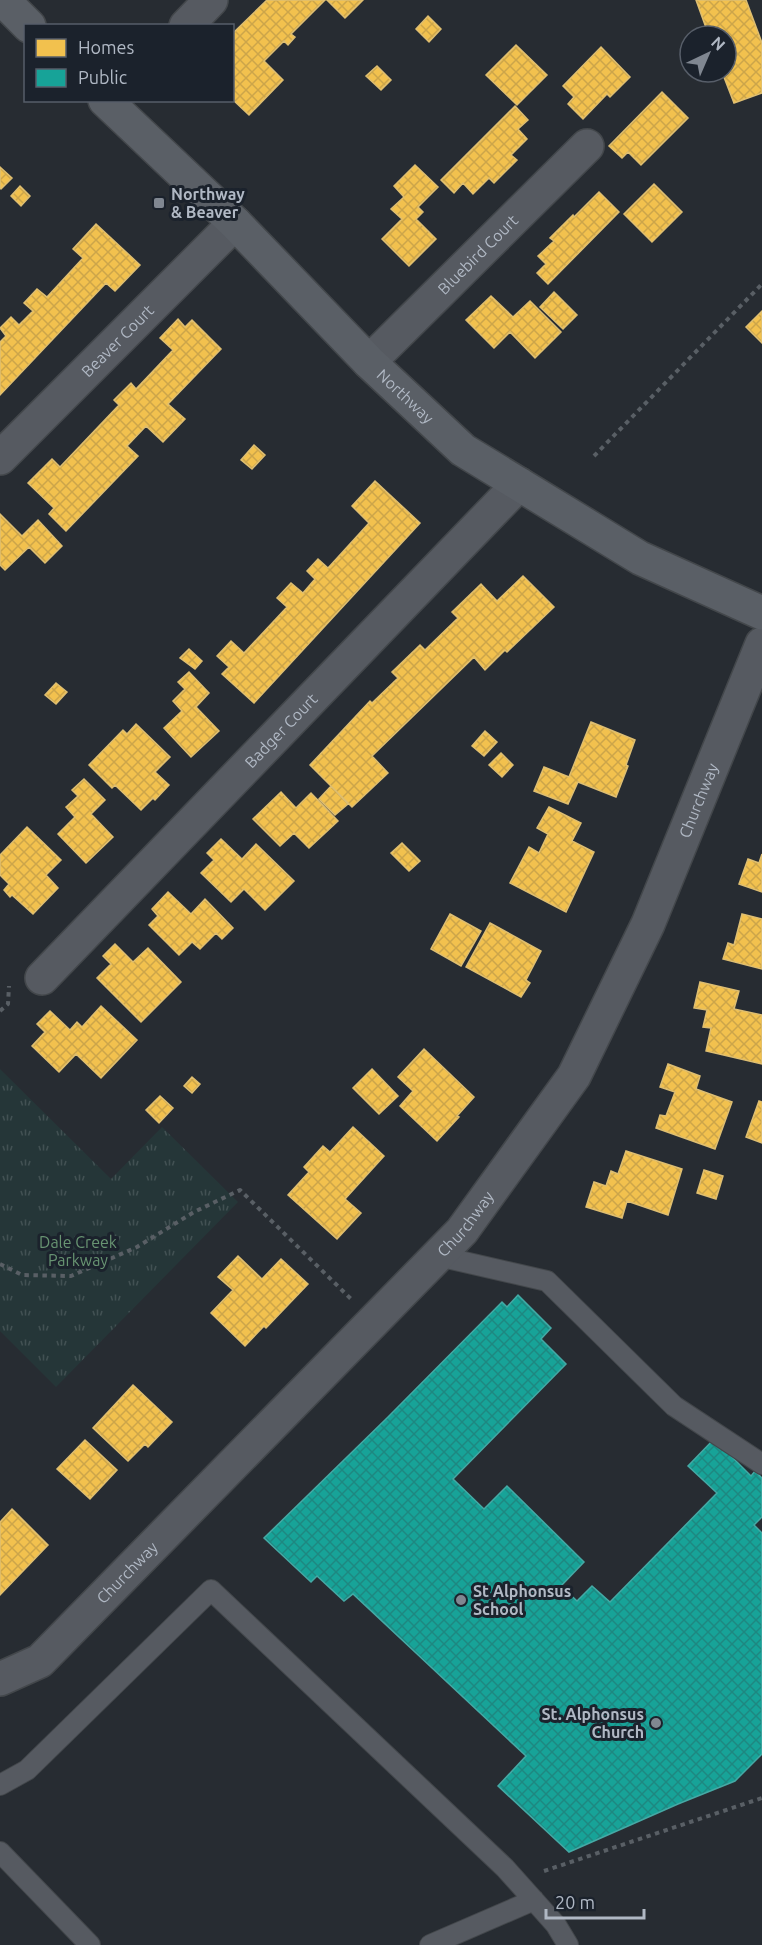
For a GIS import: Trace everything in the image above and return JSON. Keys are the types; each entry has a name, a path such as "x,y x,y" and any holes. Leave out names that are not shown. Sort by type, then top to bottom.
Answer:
{"street":[{"path":"3,0 27,24"},
{"path":"188,24 211,0"},
{"name":"Northway","path":"109,102 235,223 369,362 464,450 640,558 762,613"},
{"name":"Bluebird Court","path":"369,362 587,146"},
{"name":"Beaver Court","path":"0,458 235,223"},
{"name":"Badger Court","path":"26,977 519,484"},
{"name":"Churchway","path":"0,1679 40,1661 462,1231 573,1076 648,924 762,644"}],"lane":[{"path":"438,1256 547,1281 674,1406 762,1465"},
{"path":"0,1785 27,1770 211,1590 517,1881 555,1925 568,1945"},
{"path":"0,1852 90,1945"},
{"path":"430,1945 534,1900"}],"path":[{"path":"594,456 762,284"},
{"path":"0,1011 8,1004 26,977"},
{"path":"0,1264 22,1275 71,1275 137,1247 194,1212 240,1190 352,1301"},
{"path":"517,1881 762,1798"}],"green space":[{"name":"Dale Creek Parkway","path":"0,1069 111,1179 162,1127 238,1202 56,1387 0,1331"}],"building: Homes":[{"path":"267,0 325,0 291,34 295,37 288,45 284,41 264,61 283,80 249,115 234,101 234,32"},
{"path":"327,0 363,0 345,18"},
{"path":"696,0 746,0 762,43 762,93 734,103 727,84 738,84 738,24 705,24"},
{"path":"428,16 441,29 429,42 416,29"},
{"path":"516,45 547,75 517,105 486,75"},
{"path":"601,47 630,77 610,97 607,94 583,119 568,104 574,97 563,86"},
{"path":"377,66 391,80 381,90 366,76"},
{"path":"662,92 688,118 641,165 628,152 622,158 609,146"},
{"path":"515,106 528,120 518,129 527,139 511,155 517,160 494,183 489,178 473,194 463,183 454,193 441,180"},
{"path":"415,165 438,187 418,207 423,212 416,219 436,239 409,266 382,239 402,219 391,209 404,197 394,186"},
{"path":"0,167 12,178 1,189 0,188"},
{"path":"654,184 682,212 652,242 624,214"},
{"path":"20,186 30,196 21,206 11,196"},
{"path":"599,192 619,212 548,284 537,273 546,264 538,256 554,241 550,238"},
{"path":"96,224 140,265 115,291 106,283 0,395 0,342 6,336 0,328 11,317 19,325 33,311 24,303 37,289 47,297 83,258 73,249"},
{"path":"554,292 577,315 563,329 540,307"},
{"path":"491,296 513,317 530,301 561,332 535,358 510,332 494,348 466,320"},
{"path":"762,311 762,343 746,327"},
{"path":"178,319 185,327 192,320 221,349 168,404 185,419 163,442 146,426 127,446 138,456 66,531 49,514 54,508 28,483 52,459 60,467 119,405 114,400 131,383 136,389 173,350 160,338"},
{"path":"254,445 265,455 252,469 241,460"},
{"path":"375,481 420,523 254,703 222,674 229,667 217,656 231,641 244,653 287,607 277,598 291,583 303,593 315,579 307,571 318,559 328,568 369,523 352,506"},
{"path":"0,514 22,536 38,520 62,546 45,563 29,547 5,570 0,565"},
{"path":"523,576 554,607 485,670 474,657 372,756 388,773 352,807 310,765 370,701 372,703 398,678 392,672 420,645 425,650 458,618 452,612 481,584 497,601"},
{"path":"189,649 202,661 195,669 180,658"},
{"path":"189,672 209,693 196,707 219,731 191,757 164,728 182,711 173,701 185,689 178,682"},
{"path":"56,683 67,692 56,704 45,695"},
{"path":"591,722 635,740 616,797 578,782 568,804 534,791 544,767 569,777"},
{"path":"136,724 170,757 155,772 169,785 155,800 153,798 141,810 115,785 112,788 89,765 123,730 127,734"},
{"path":"485,731 497,742 484,756 472,746"},
{"path":"501,753 513,765 502,777 489,765"},
{"path":"84,779 105,800 91,814 113,837 86,863 58,834 75,817 66,807 78,796 72,790"},
{"path":"331,786 348,804 335,815 319,799"},
{"path":"281,792 296,808 311,793 338,821 309,848 294,833 280,846 253,819"},
{"path":"549,807 581,823 572,841 594,852 566,912 510,883 529,847 539,853 548,834 537,828"},
{"path":"27,827 61,860 46,875 58,888 33,914 4,890 9,884 0,875 0,855"},
{"path":"221,839 242,859 256,844 294,881 265,910 244,889 231,902 201,873 214,860 207,853"},
{"path":"402,843 420,861 409,871 391,853"},
{"path":"762,854 762,892 739,884 748,859 759,863"},
{"path":"168,892 191,914 205,899 233,928 222,939 216,933 200,949 192,942 179,955 149,925 158,916 152,909"},
{"path":"450,914 481,931 461,966 431,949"},
{"path":"742,914 762,919 762,969 723,959 728,943 734,945"},
{"path":"490,923 541,951 526,980 530,983 521,997 466,967"},
{"path":"115,944 133,962 148,948 181,982 141,1022 97,978 111,964 103,956"},
{"path":"700,982 739,991 734,1009 762,1015 762,1064 706,1051 711,1028 703,1027 707,1010 694,1008"},
{"path":"101,1006 137,1040 101,1078 76,1054 59,1072 32,1046 45,1032 37,1024 50,1011 70,1030 77,1022 82,1027"},
{"path":"424,1049 474,1097 437,1141 400,1106 413,1091 398,1077"},
{"path":"668,1064 700,1076 696,1089 732,1102 715,1149 656,1128 660,1115 666,1116 675,1092 660,1087"},
{"path":"372,1069 398,1096 379,1114 353,1088"},
{"path":"192,1077 200,1084 192,1093 184,1086"},
{"path":"160,1096 173,1108 159,1123 146,1110"},
{"path":"759,1101 762,1102 762,1143 746,1137"},
{"path":"353,1127 384,1156 345,1199 361,1213 337,1239 288,1195 309,1172 304,1167 323,1146 330,1152"},
{"path":"626,1151 682,1169 668,1215 627,1201 622,1218 586,1207 594,1182 606,1186 611,1171 618,1174"},
{"path":"704,1170 723,1176 716,1199 697,1193"},
{"path":"238,1256 262,1279 281,1259 308,1284 266,1328 264,1326 245,1346 211,1313 233,1290 218,1277"},
{"path":"133,1385 172,1422 148,1447 145,1444 128,1461 93,1428"},
{"path":"85,1440 117,1470 90,1499 57,1469"},
{"path":"12,1509 48,1545 0,1595 0,1522"}],"building: Public":[{"path":"518,1295 551,1328 541,1339 566,1364 453,1479 484,1509 507,1486 584,1562 561,1586 577,1601 592,1586 610,1602 717,1493 688,1466 714,1439 751,1476 755,1471 762,1478 762,1517 754,1525 762,1533 762,1754 735,1781 569,1852 498,1786 526,1756 353,1594 344,1601 317,1576 311,1582 264,1538 502,1302 507,1307"}],"place":[{"name":"Northway & Beaver","path":"159,203"},
{"name":"St Alphonsus School","path":"461,1600"},
{"name":"St. Alphonsus Church","path":"656,1723"}]}
